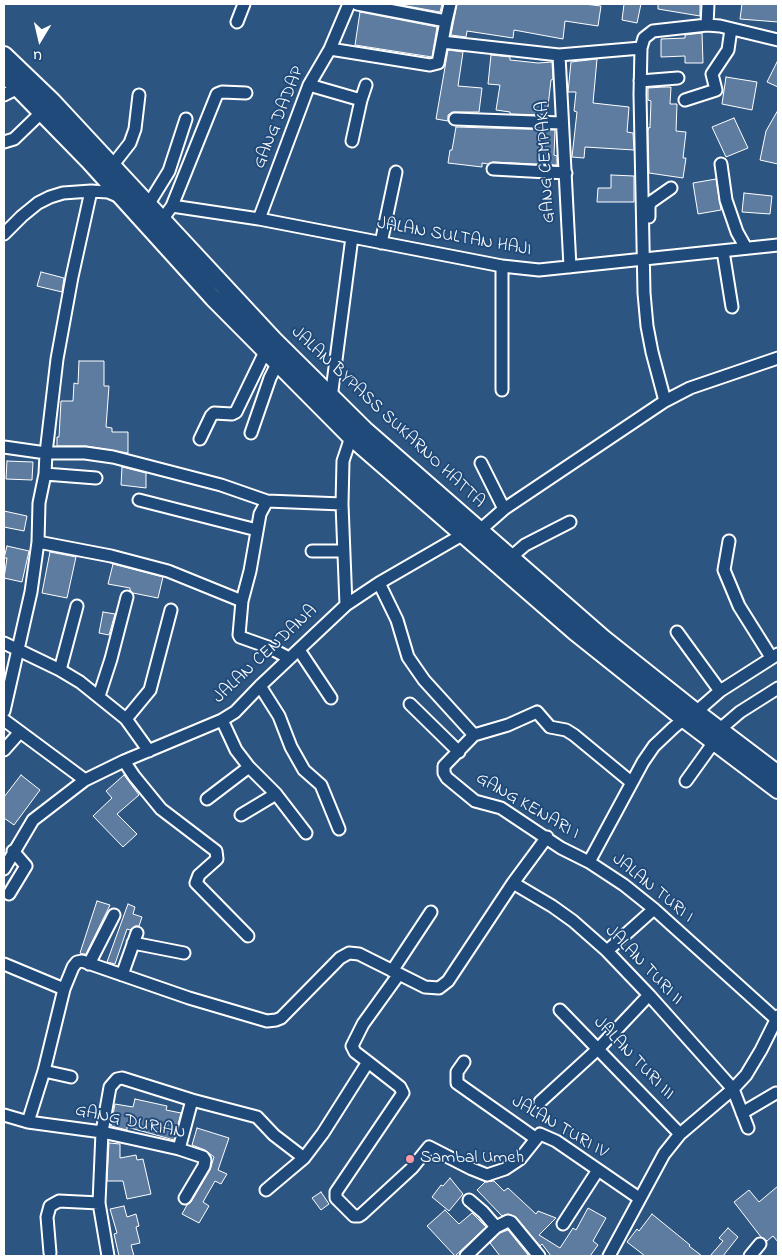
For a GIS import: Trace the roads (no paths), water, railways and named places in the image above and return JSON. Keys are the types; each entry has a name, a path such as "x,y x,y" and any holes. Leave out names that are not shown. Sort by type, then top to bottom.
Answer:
{"highway":[{"name":"JALAN BYPASS SUKARNO HATTA","path":"4,54 52,102 162,220 269,346 277,364 352,437 575,632 716,736 778,790"},
{"name":"JALAN BYPASS SUKARNO HATTA","path":"4,74 11,92 42,112 213,298 331,398 690,716"},
{"name":"JALAN BYPASS SUKARNO HATTA","path":"716,736 778,774"}],"street":[{"path":"237,22 244,4"},
{"name":"GANG DADAP","path":"259,219 309,85 330,49 349,4"},
{"path":"357,4 400,8 446,21"},
{"path":"330,49 430,66 438,63 450,4"},
{"path":"706,24 708,4"},
{"path":"647,259 640,81 641,48 644,38 653,31 706,24 778,40"},
{"path":"685,100 716,90 712,74 728,50 731,29"},
{"path":"442,42 559,55 641,48"},
{"name":"GANG CEMPAKA","path":"559,55 561,123 566,174 570,267"},
{"path":"640,81 678,78"},
{"path":"309,85 361,100"},
{"path":"352,141 366,85"},
{"path":"162,220 172,206 218,94 222,92 246,93"},
{"path":"112,166 130,143 135,129 139,96"},
{"path":"4,142 14,139 42,112"},
{"path":"455,118 561,123"},
{"path":"148,205 169,172 186,119"},
{"path":"721,164 726,200 737,232 746,248"},
{"path":"493,169 566,174"},
{"path":"381,243 396,172"},
{"path":"665,401 647,326 648,206 656,197 671,188"},
{"path":"4,234 38,203 50,197 63,193 91,191 108,192 120,197"},
{"path":"4,711 31,592 60,340 91,191"},
{"name":"JALAN SULTAN HAJI","path":"172,206 259,219 502,266 539,270 778,245"},
{"path":"331,398 352,237"},
{"path":"723,251 732,307"},
{"path":"502,266 502,390"},
{"path":"200,439 213,414 219,412 232,414 236,412 269,346"},
{"path":"479,531 504,509 665,401 690,388 778,358"},
{"path":"251,433 270,378 277,364"},
{"path":"346,605 342,504 343,461 352,437"},
{"path":"4,447 46,453 85,453 113,457 221,485 267,501 342,504"},
{"path":"481,463 504,509"},
{"path":"45,474 96,478"},
{"path":"139,500 258,530"},
{"path":"267,501 260,514 250,571 242,601 239,636 268,647 289,658"},
{"path":"510,558 532,541 570,522"},
{"name":"JALAN CENDANA","path":"7,860 33,820 85,780 124,761 222,720 235,712 346,605 379,583 462,535"},
{"path":"729,541 724,570 739,606 775,656"},
{"path":"38,542 139,563 195,581 242,601"},
{"path":"312,550 343,551"},
{"path":"379,583 397,620 408,657 424,680 474,735 508,725 537,712 550,727 566,730 574,735 631,782"},
{"path":"99,696 127,597"},
{"path":"60,670 77,606"},
{"path":"126,719 150,690 171,610"},
{"path":"677,632 720,691"},
{"path":"4,644 60,670 99,696 126,719 149,751"},
{"path":"300,650 330,698"},
{"name":"JALAN TURI I","path":"775,656 720,691 673,728 654,746 631,782 589,862 624,885 654,909 777,1018"},
{"path":"260,686 279,716 291,747 304,770 321,785 340,829"},
{"path":"686,781 716,736 740,712 778,688"},
{"path":"410,704 459,752"},
{"path":"4,720 85,780"},
{"path":"222,720 236,750 249,767 276,794 306,833"},
{"path":"4,750 20,732"},
{"name":"GANG KENARI I","path":"474,735 444,766 444,773 447,778 475,801 501,808 562,848 589,862"},
{"path":"124,761 161,809 216,851 217,859 199,875 196,883 248,936"},
{"path":"207,799 249,767"},
{"path":"241,815 276,794"},
{"path":"28,1122 44,1071 64,989 75,963 82,961 233,1011 271,1021 281,1018 344,954 359,954 425,987 434,988 442,986 448,981 513,883 547,837"},
{"path":"7,860 26,866 9,894"},
{"name":"JALAN TURI II","path":"513,883 552,906 607,951 733,1089"},
{"path":"607,951 654,909"},
{"path":"432,912 363,1024 352,1046 355,1052 400,1087 403,1093 336,1192 336,1198 354,1216 359,1216 412,1168 429,1147 487,1175 500,1172 511,1166 520,1159 535,1138"},
{"path":"89,964 114,915"},
{"path":"122,975 135,938 184,953"},
{"path":"4,964 64,989"},
{"path":"540,1102 599,1048 649,995"},
{"name":"JALAN TURI III","path":"560,1010 599,1048 680,1134"},
{"path":"609,1256 664,1154 680,1134 733,1089 753,1064 777,1018"},
{"path":"266,1190 304,1158 323,1133 368,1062"},
{"name":"JALAN TURI IV","path":"464,1062 458,1072 456,1083 535,1138 538,1134 542,1134 639,1198"},
{"path":"44,1071 71,1078"},
{"path":"108,1256 99,1203 102,1132 110,1087 119,1078 257,1117 274,1136 304,1158"},
{"path":"733,1089 748,1128"},
{"path":"742,1113 776,1092"},
{"path":"179,1149 192,1100"},
{"name":"GANG DURIAN","path":"4,1115 28,1122 102,1132 179,1149 203,1157 205,1160 204,1166 185,1198"},
{"path":"563,1224 598,1170"},
{"path":"469,1200 496,1227"},
{"path":"50,1253 47,1217 50,1206 59,1201 99,1203"},
{"path":"466,1256 496,1227 508,1221 511,1222 539,1256"},
{"path":"750,1256 760,1244"}],"place":[{"name":"Sambal Umeh","path":"410,1159"}]}
